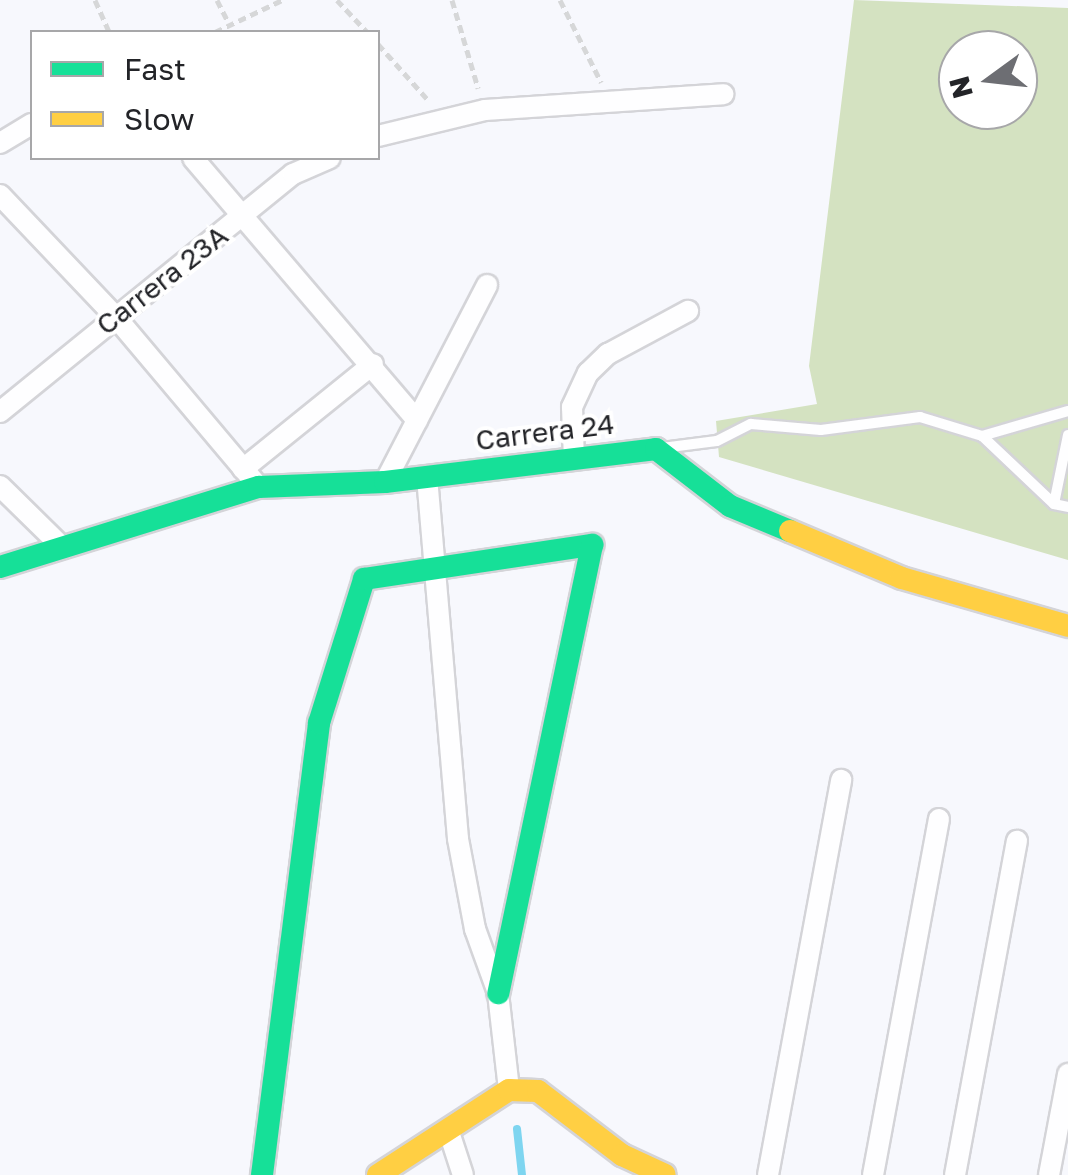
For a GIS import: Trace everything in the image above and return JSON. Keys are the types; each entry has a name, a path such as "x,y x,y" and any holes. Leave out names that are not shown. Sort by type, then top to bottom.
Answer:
{"street":[{"path":"380,135 444,116 485,110 608,97 723,94"},
{"path":"0,143 30,125"},
{"path":"195,160 418,420"},
{"name":"Carrera 23A","path":"0,412 114,315 294,174 326,160"},
{"path":"0,195 114,315 251,478 373,364"},
{"path":"385,482 487,284"},
{"path":"574,459 572,407 588,372 608,354 688,311"},
{"name":"Carrera 24","path":"0,567 63,548 251,478 385,482 656,449 730,506 902,578 1068,626"},
{"path":"427,477 458,838 475,929 498,993 509,1090"},
{"path":"0,486 63,548"},
{"path":"262,1175 319,723 364,579 592,545 498,993"},
{"path":"768,1175 841,780"},
{"path":"873,1175 939,819"},
{"path":"955,1175 1017,841"},
{"path":"1050,1175 1068,1074"},
{"path":"378,1175 449,1132 486,1099 509,1090 538,1091 622,1155 665,1175"},
{"path":"449,1132 463,1175"}],"lane":[{"path":"982,436 1068,411"},
{"path":"656,449 718,441 750,424 820,430 920,418 982,436 1054,504 1068,507"},
{"path":"1054,504 1068,435"}],"path":[{"path":"95,0 107,30"},
{"path":"218,0 230,26"},
{"path":"220,30 282,0"},
{"path":"338,0 365,30"},
{"path":"452,0 485,110"},
{"path":"560,0 608,97"},
{"path":"380,46 444,116"}],"green space":[{"path":"854,0 1068,8 1068,560 719,457 716,421 817,404 809,366"}],"waterway":[{"path":"517,1129 522,1175"}],"traffic: fast":[{"path":"0,567 259,487 385,482 656,449 730,506 790,531"},
{"path":"262,1175 319,723 364,579 592,545 498,993"}],"traffic: slow":[{"path":"790,531 902,578 1068,626"},
{"path":"378,1175 509,1090 538,1091 622,1155 665,1175"}]}
